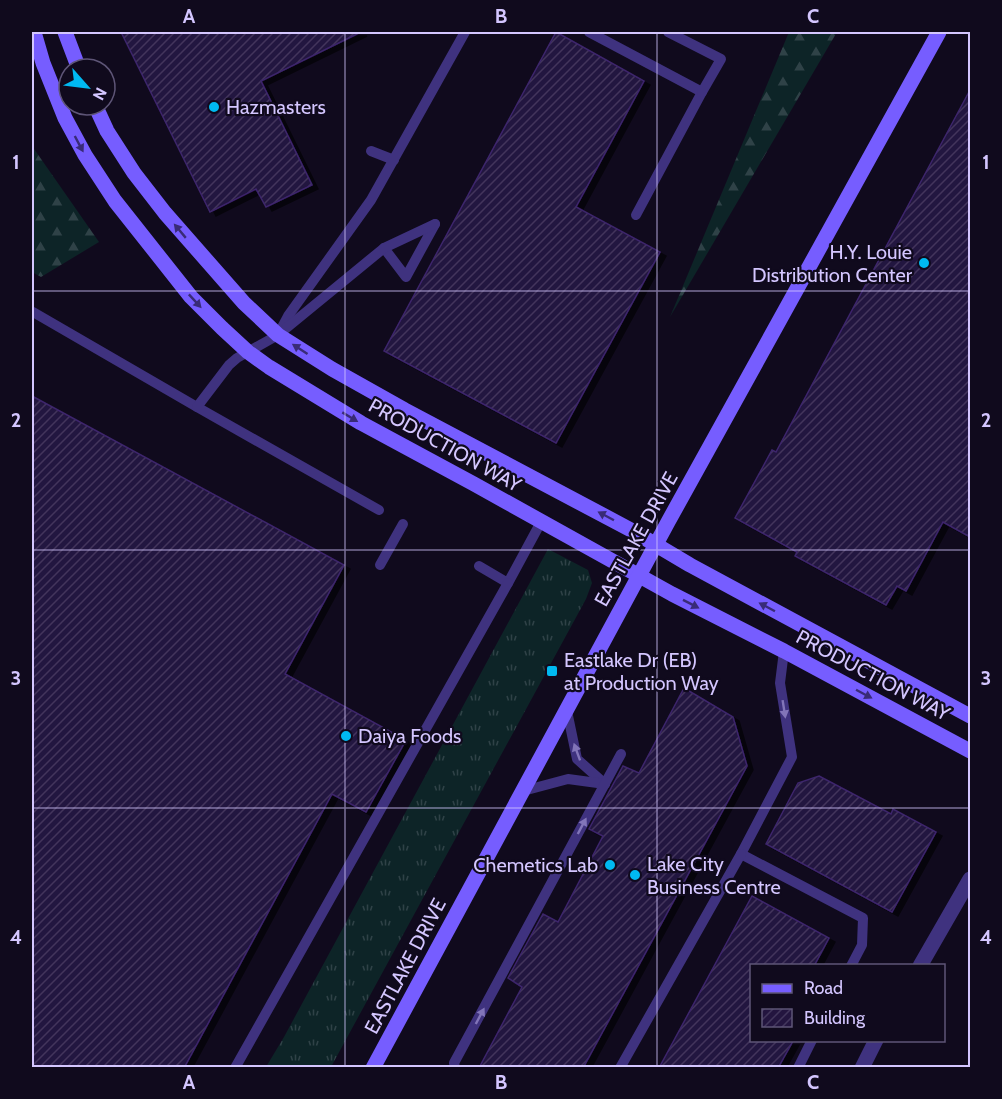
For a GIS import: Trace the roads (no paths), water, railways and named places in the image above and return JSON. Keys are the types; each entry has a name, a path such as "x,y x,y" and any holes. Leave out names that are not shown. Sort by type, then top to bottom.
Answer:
{"street":[{"name":"PRODUCTION WAY","path":"34,32 47,74 65,118 85,155 116,201 191,297 248,352 361,423 640,576 970,751"},
{"path":"65,32 74,57"},
{"name":"EASTLAKE DRIVE","path":"374,1068 656,546 939,32"},
{"name":"PRODUCTION WAY","path":"101,117 134,172 165,213 244,303 278,335 353,381 970,716"},
{"path":"921,964 970,879"},
{"path":"862,1068 875,1042"}],"lane":[{"path":"278,335 288,316 371,200 465,32"},
{"path":"589,32 702,92"},
{"path":"636,215 721,59 668,32"},
{"path":"372,151 394,160"},
{"path":"197,407 229,365 278,335 384,248 435,224 406,277 384,248"},
{"path":"33,312 379,510"},
{"path":"235,1068 542,522"},
{"path":"380,565 404,524"},
{"path":"479,566 508,583"},
{"path":"620,1068 741,854 792,756 780,683 784,651"},
{"path":"567,711 577,759 605,784"},
{"path":"455,1068 454,1063 621,754"},
{"path":"523,791 568,779 605,784"},
{"path":"741,854 863,918 861,945 852,964"},
{"path":"798,1068 811,1042"}],"place":[{"name":"Hazmasters","path":"214,107"},
{"name":"H.Y. Louie Distribution Center","path":"924,263"},
{"name":"Eastlake Dr (EB) at Production Way","path":"552,671"},
{"name":"Daiya Foods","path":"346,736"},
{"name":"Chemetics Lab","path":"610,865"},
{"name":"Lake City Business Centre","path":"635,875"}]}
